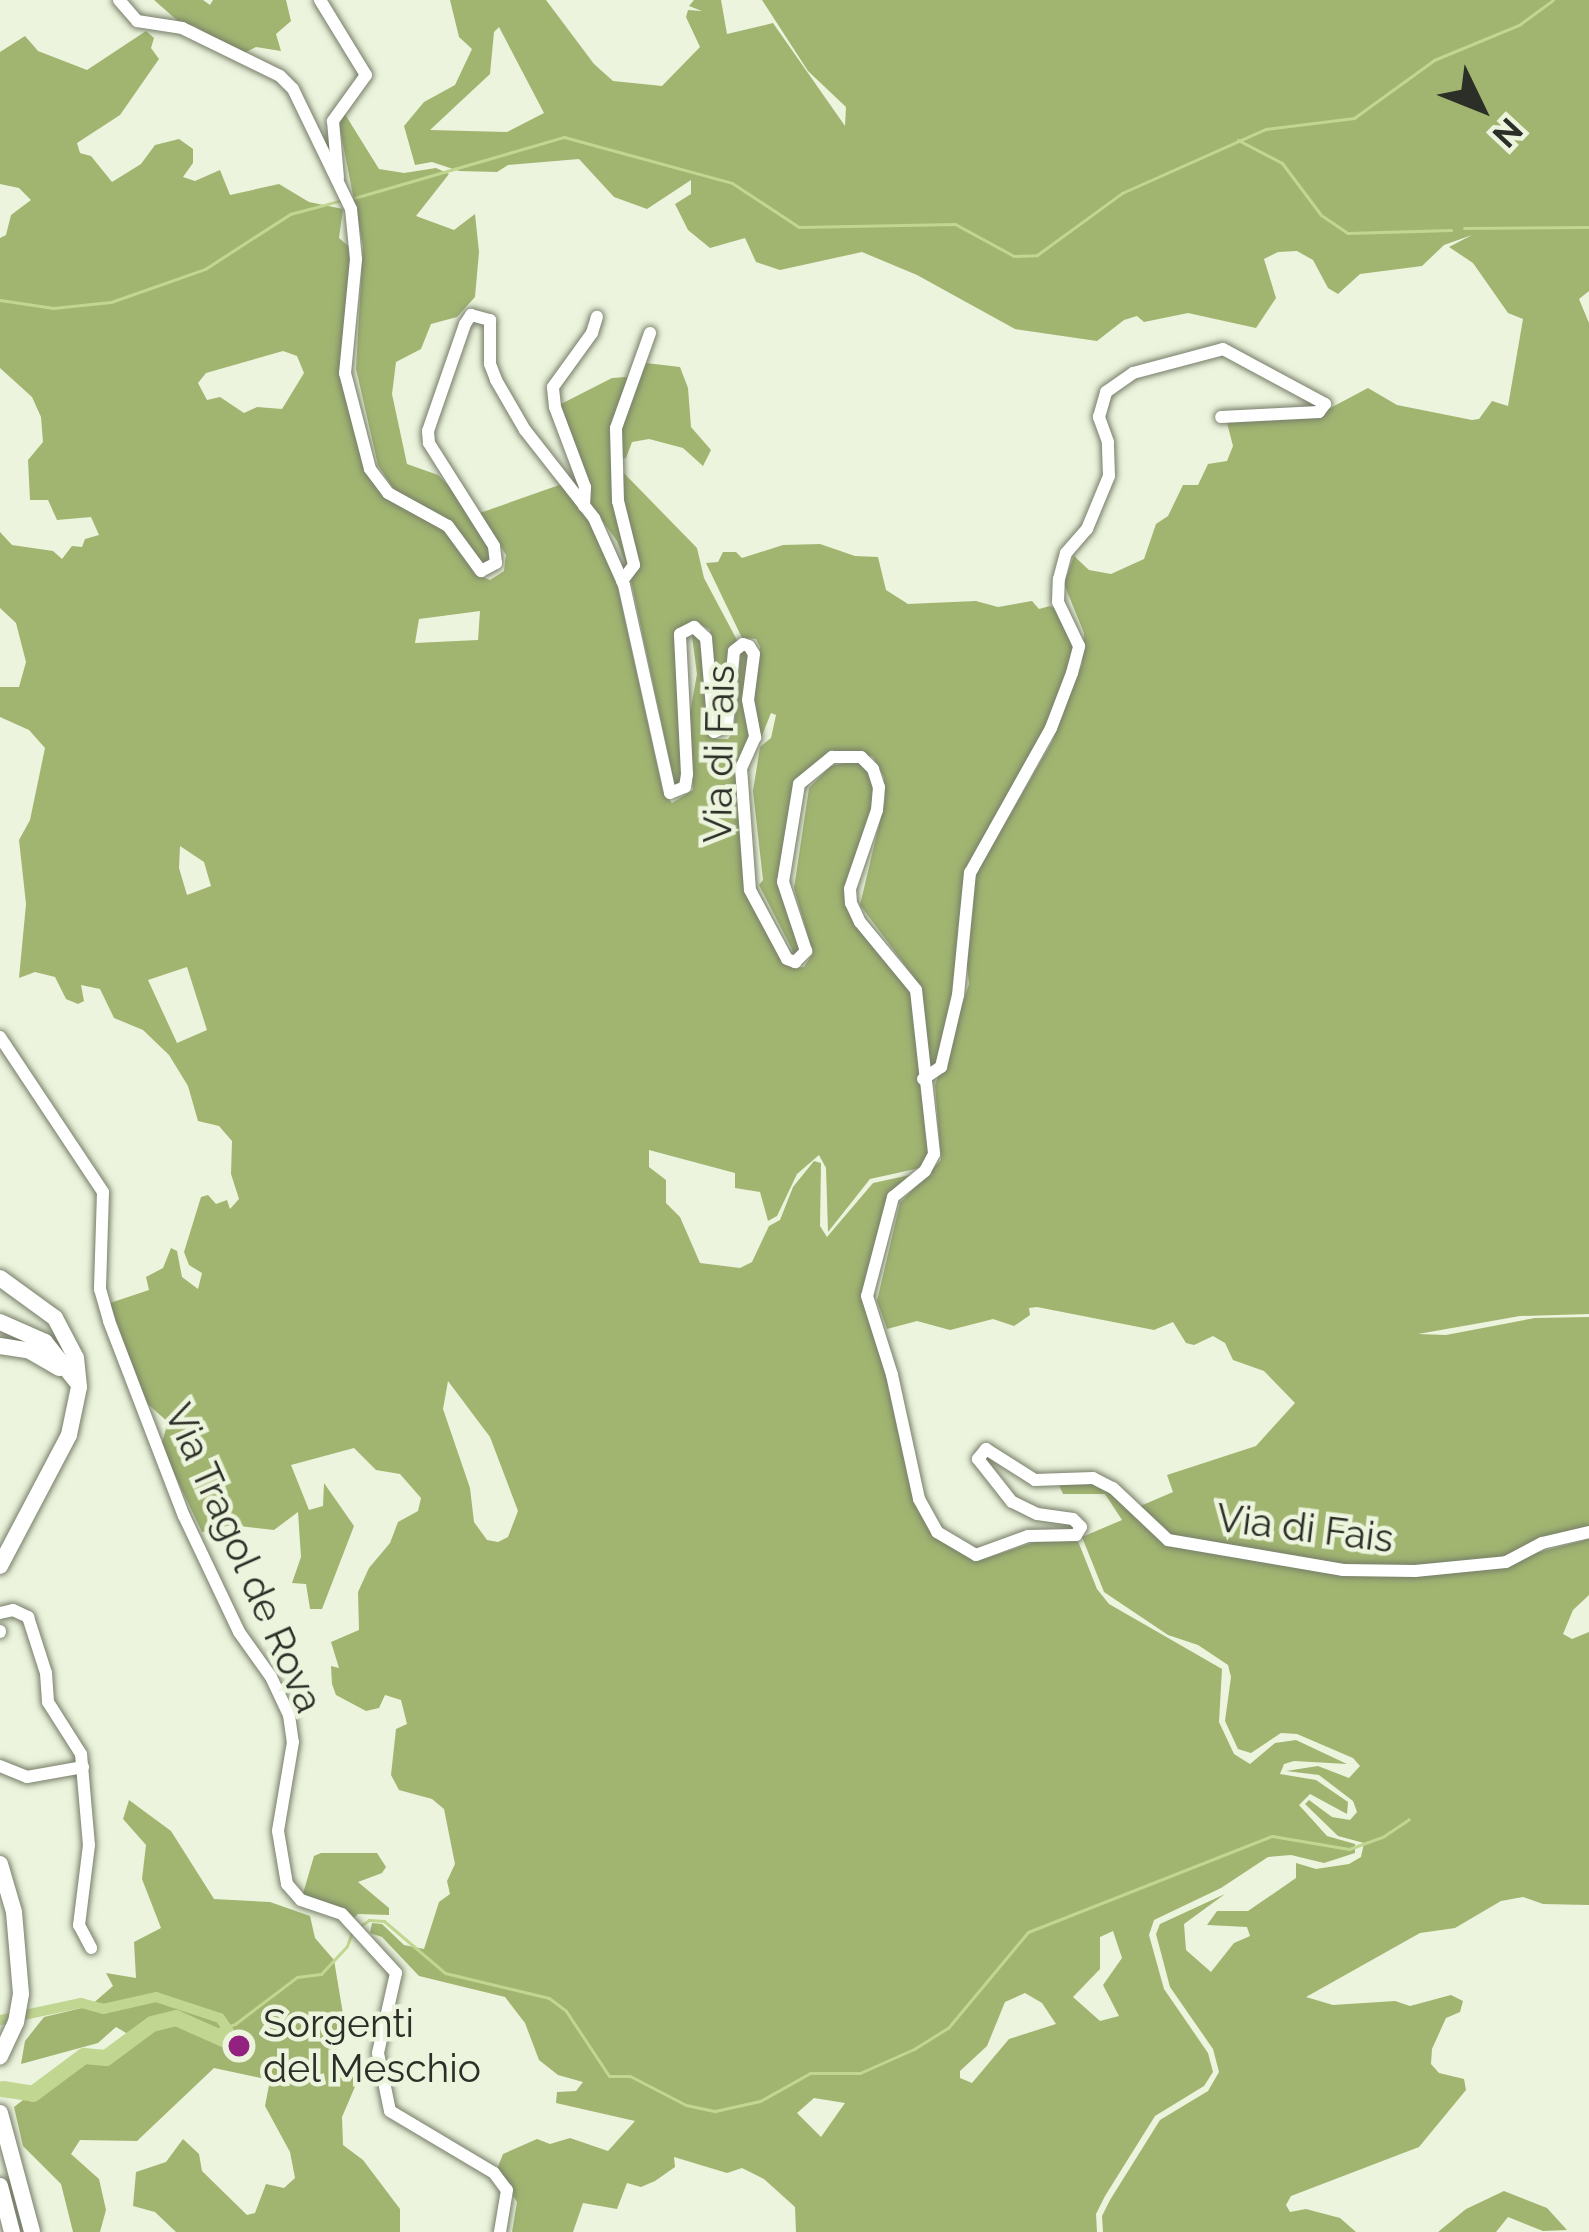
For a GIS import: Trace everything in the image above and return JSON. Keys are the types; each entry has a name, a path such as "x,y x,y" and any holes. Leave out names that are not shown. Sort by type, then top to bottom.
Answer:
{"highway":[{"path":"0,1278 56,1318 76,1358 79,1387 69,1435 0,1566"},
{"path":"0,1322 52,1348 79,1387"},
{"path":"0,1346 40,1355 79,1387"},
{"path":"0,1864 14,1912 21,1994 16,2022 0,2057"},
{"path":"0,2113 32,2232"},
{"path":"0,2186 12,2232"}],"street":[{"path":"119,0 136,21 182,28 280,76 310,117 345,198"},
{"path":"320,0 366,75 333,121 345,198"},
{"name":"Via di Fais","path":"345,198 356,261 345,373 370,469 388,493 448,526 481,572 496,563 494,546 428,431 464,324 481,314 490,320 490,364 496,380 525,430 584,506 622,581 670,793 685,787 687,774 680,634 694,627 706,638 714,732 727,726 734,651 743,644 754,654 748,700 755,737 741,768 750,890 787,958 795,962 806,951 783,882 799,784 832,757 861,757 873,769 880,787 877,810 850,889 851,904 860,922 916,990 934,1154 926,1172 893,1198 867,1296 892,1375 919,1499 937,1532 976,1555 1028,1536 1076,1534 1081,1527 1073,1519 1037,1514 1012,1502 978,1459 986,1449 1035,1480 1093,1478 1113,1488 1168,1540 1343,1570 1415,1571 1506,1562 1542,1544 1589,1532"},
{"path":"584,506 585,487 552,398 555,377 592,333 597,317"},
{"path":"622,581 634,566 618,501 616,428 650,333"},
{"path":"923,1079 941,1067 958,995 962,916 970,873 1052,728 1072,673 1079,646 1058,602 1058,579 1066,553 1087,529 1109,476 1108,442 1099,417 1106,392 1132,373 1223,349 1325,404 1319,412 1221,417"},
{"name":"Via Tragol de Rova","path":"0,1037 103,1192 100,1289 110,1321 184,1516 239,1632 272,1678 289,1715 292,1742 278,1831 287,1884 301,1900 342,1914 396,1973 378,2053 390,2111 494,2173 506,2190 500,2232"},
{"path":"0,1613 13,1610 28,1617 46,1673 48,1702 72,1732 82,1767 89,1845 79,1924 91,1948"},
{"path":"0,1766 27,1777 82,1767"}],"green space":[{"path":"154,0 203,0 210,5 213,0 286,0 291,21 276,34 281,51 256,47 238,56 195,26 179,22"},
{"path":"450,0 546,0 594,64 613,81 662,86 700,47 686,17 688,10 702,11 689,6 694,0 721,0 727,34 773,23 845,126 846,107 808,71 762,0 1589,0 1589,291 1579,299 1589,323 1589,1314 1520,1316 1418,1334 1446,1335 1535,1318 1589,1317 1589,1532 1510,1556 1392,1569 1331,1564 1168,1535 1138,1507 1173,1492 1167,1475 1256,1446 1295,1403 1264,1371 1233,1360 1225,1343 1213,1336 1194,1345 1186,1343 1173,1322 1154,1330 1037,1307 1029,1308 1030,1315 1014,1326 993,1319 950,1330 917,1321 887,1329 877,1301 900,1203 941,1160 935,1085 969,984 964,938 972,881 1052,742 1082,664 1084,633 1064,584 1074,556 1089,570 1111,574 1144,559 1156,524 1168,516 1183,485 1198,485 1208,464 1227,461 1233,446 1227,423 1234,420 1319,414 1368,388 1397,405 1472,420 1479,419 1492,401 1508,406 1523,319 1508,313 1473,263 1449,247 1472,235 1444,245 1422,266 1360,274 1338,294 1328,288 1313,260 1297,251 1278,252 1264,259 1276,298 1256,328 1188,313 1144,322 1137,316 1124,320 1097,341 1015,329 917,275 862,252 780,270 756,262 745,238 710,248 688,230 675,204 691,194 691,180 647,209 614,197 579,159 508,165 497,172 459,171 432,162 415,165 404,126 424,102 455,85 472,49 459,37","holes":["499,27 544,113 507,132 430,130 490,74 494,32"]},
{"path":"146,31 154,38 151,48 159,59 120,115 77,143 80,153 91,156 112,182 141,164 155,145 179,139 193,149 193,163 183,177 195,181 220,170 230,195 279,184 309,202 343,209 339,238 354,251 347,364 365,451 393,499 452,536 474,573 490,580 504,571 506,555 480,513 565,483 607,539 663,792 672,803 693,790 689,718 697,674 692,636 701,633 717,739 728,739 734,731 741,652 748,647 752,726 744,763 750,881 792,968 804,967 813,953 794,888 809,788 831,766 859,760 878,782 850,896 912,993 925,1082 929,1166 870,1179 828,1232 826,1168 819,1155 797,1174 777,1216 768,1221 760,1192 735,1188 735,1173 649,1150 649,1167 666,1180 666,1203 680,1217 700,1263 740,1268 752,1262 769,1226 780,1220 793,1187 814,1161 821,1163 820,1226 827,1237 873,1183 924,1172 894,1199 869,1296 927,1518 971,1556 984,1559 1035,1542 1078,1541 1097,1589 1109,1604 1222,1669 1219,1722 1234,1754 1250,1764 1275,1743 1296,1740 1347,1764 1294,1761 1284,1764 1280,1774 1316,1780 1348,1802 1347,1814 1310,1794 1299,1805 1327,1836 1355,1844 1355,1853 1324,1863 1291,1855 1268,1857 1221,1888 1154,1920 1149,1935 1164,1989 1208,2053 1213,2072 1204,2086 1155,2116 1096,2214 1097,2232 796,2232 795,2207 764,2179 742,2168 727,2173 674,2157 675,2167 655,2181 641,2187 627,2183 617,2209 583,2203 573,2232 512,2232 517,2202 497,2169 503,2154 537,2139 550,2144 570,2138 608,2151 635,2121 556,2103 557,2092 576,2091 583,2082 558,2075 539,2060 525,2023 505,1997 419,1976 382,1937 370,1933 372,1923 382,1924 404,1945 424,1949 439,1902 450,1894 447,1881 455,1864 444,1809 432,1799 399,1790 391,1775 396,1729 407,1724 401,1700 385,1695 379,1708 366,1711 336,1695 332,1684 331,1666 339,1668 331,1642 359,1630 358,1592 369,1568 390,1543 398,1522 418,1511 421,1498 400,1474 376,1470 354,1448 291,1465 309,1510 323,1506 324,1483 354,1526 322,1609 310,1609 306,1584 292,1583 301,1557 298,1512 274,1530 231,1525 202,1532 161,1446 168,1422 143,1400 110,1303 149,1290 146,1277 163,1268 171,1248 177,1251 182,1277 198,1289 202,1273 189,1265 184,1252 201,1197 208,1195 216,1204 227,1200 230,1209 239,1199 231,1174 232,1141 219,1126 198,1121 188,1086 169,1055 143,1030 114,1018 100,989 81,985 84,1001 78,1004 66,999 55,977 35,972 19,978 26,904 19,840 30,820 45,748 29,730 0,717 0,687 19,687 26,662 16,623 0,608 0,532 12,545 53,551 62,559 72,546 82,547 85,539 99,535 91,517 57,520 48,500 30,500 28,460 43,442 41,417 32,397 0,368 0,238 6,235 11,215 31,200 19,188 0,184 0,52 25,36 38,51 87,70","holes":["283,351 297,356 304,373 282,409 257,407 244,413 220,397 207,400 198,383 206,373","480,611 478,640 415,643 419,619","180,846 204,862 211,886 187,895 179,868","187,967 207,1030 177,1043 148,980","448,1381 490,1437 518,1511 508,1537 487,1540 474,1522 470,1488 443,1409","1113,1931 1122,1958 1103,1985 1119,2016 1100,2021 1073,1997 1100,1969 1100,1937","1025,1993 1042,2003 1056,2024 1009,2039 972,2083 960,2078 960,2071 987,2046 1005,2002","814,2098 845,2103 821,2137 797,2113"]},
{"path":"343,111 379,169 404,173 436,168 449,174 416,216 454,230 475,214 479,252 475,297 457,317 431,324 421,349 396,362 392,394 407,464 438,475 463,500 497,552 484,571 465,540 393,488 378,465 356,369 363,246 339,124"},
{"path":"646,363 680,367 688,388 691,427 711,450 703,466 683,448 649,439 632,442 626,458 616,459 618,431"},
{"path":"627,377 630,382 613,430 629,572 617,541 590,504 559,405 612,378"},
{"path":"616,465 697,548 704,578 738,642 718,730 710,630 697,622 686,631 684,781 675,786 631,580 637,566"},
{"path":"820,544 855,556 878,557 886,590 908,604 976,601 998,607 1032,601 1039,609 1050,606 1068,616 1078,635 1067,688 962,895 958,930 964,958 941,1067 930,1069 914,977 860,905 885,800 884,777 873,757 851,751 824,759 805,781 787,883 804,948 796,957 759,885 763,880 753,791 760,747 771,738 776,715 771,713 761,738 754,698 760,647 756,639 742,638 706,563 718,562 723,552 736,552 742,558 783,545"},
{"path":"1059,1485 1106,1487 1153,1533 1298,1564 1462,1572 1589,1539 1589,1595 1573,1610 1563,1634 1572,1639 1589,1632 1589,1905 1543,1904 1523,1897 1501,1901 1455,1928 1420,1933 1306,1997 1333,2005 1395,2001 1410,2006 1451,1995 1463,2001 1460,2012 1446,2018 1432,2049 1431,2064 1439,2073 1464,2079 1466,2090 1419,2147 1291,2196 1286,2205 1290,2212 1306,2209 1340,2218 1356,2232 1103,2232 1102,2216 1110,2200 1160,2120 1208,2091 1219,2072 1213,2049 1170,1987 1156,1934 1160,1924 1225,1894 1184,1924 1186,1950 1211,1972 1234,1943 1250,1936 1247,1927 1207,1925 1217,1911 1248,1911 1296,1878 1296,1863 1316,1869 1349,1864 1361,1857 1364,1843 1338,1836 1305,1804 1309,1800 1332,1817 1350,1820 1357,1812 1353,1801 1319,1775 1286,1771 1318,1766 1349,1778 1360,1766 1353,1758 1297,1734 1281,1733 1251,1753 1238,1749 1225,1721 1231,1677 1228,1665 1198,1645 1168,1635 1104,1592 1082,1537 1122,1520 1105,1494 1063,1494"},
{"path":"129,1800 171,1831 214,1899 270,1902 310,1916 315,1938 334,1960 344,2020 336,2049 357,2082 342,2117 343,2145 363,2160 400,2209 400,2232 176,2232 155,2212 133,2206 136,2172 166,2162 183,2139 199,2154 202,2171 247,2215 255,2213 266,2184 284,2188 295,2178 290,2152 265,2106 270,2080 214,2068 137,2141 80,2140 71,2154 99,2179 106,2210 100,2232 73,2232 61,2184 23,2146 14,2107 76,2059 106,2058 133,2037 116,2027 98,2043 21,2064 25,2041 44,2017 90,2006 113,1986 106,1973 136,1978 134,1942 161,1928 142,1879 146,1845 123,1819"},
{"path":"377,1853 386,1867 358,1882 389,1908 389,1915 358,1914 353,1919 302,1897 314,1856"},
{"path":"1504,2191 1547,2208 1567,2230 1543,2231 1508,2217 1496,2232 1438,2232 1466,2209"}],"waterway":[{"path":"354,198 564,137 732,183 799,227 955,224 1014,256 1037,255 1122,193 1266,129 1354,118 1434,60 1519,25 1553,0"},
{"path":"1238,140 1282,163 1321,215 1348,233 1451,230"},
{"path":"0,300 53,308 111,302 205,269 290,214 339,201"},
{"path":"1464,228 1589,227"},
{"path":"359,1927 369,1920 384,1921 445,1973 549,1998 566,2011 609,2076 630,2076 686,2105 715,2111 760,2101 810,2073 860,2073 914,2049 948,2028 1028,1932 1272,1836 1349,1849 1384,1836 1409,1819"},
{"path":"209,2032 235,2024 297,1977 321,1974 347,1946 352,1932"},
{"path":"0,2020 81,2003 103,2009 156,1997 220,2018 239,2046"},
{"path":"3,2089 33,2094 84,2056 106,2058 152,2024 176,2018 239,2046"}],"place":[{"name":"Sorgenti del Meschio","path":"239,2046"}]}
